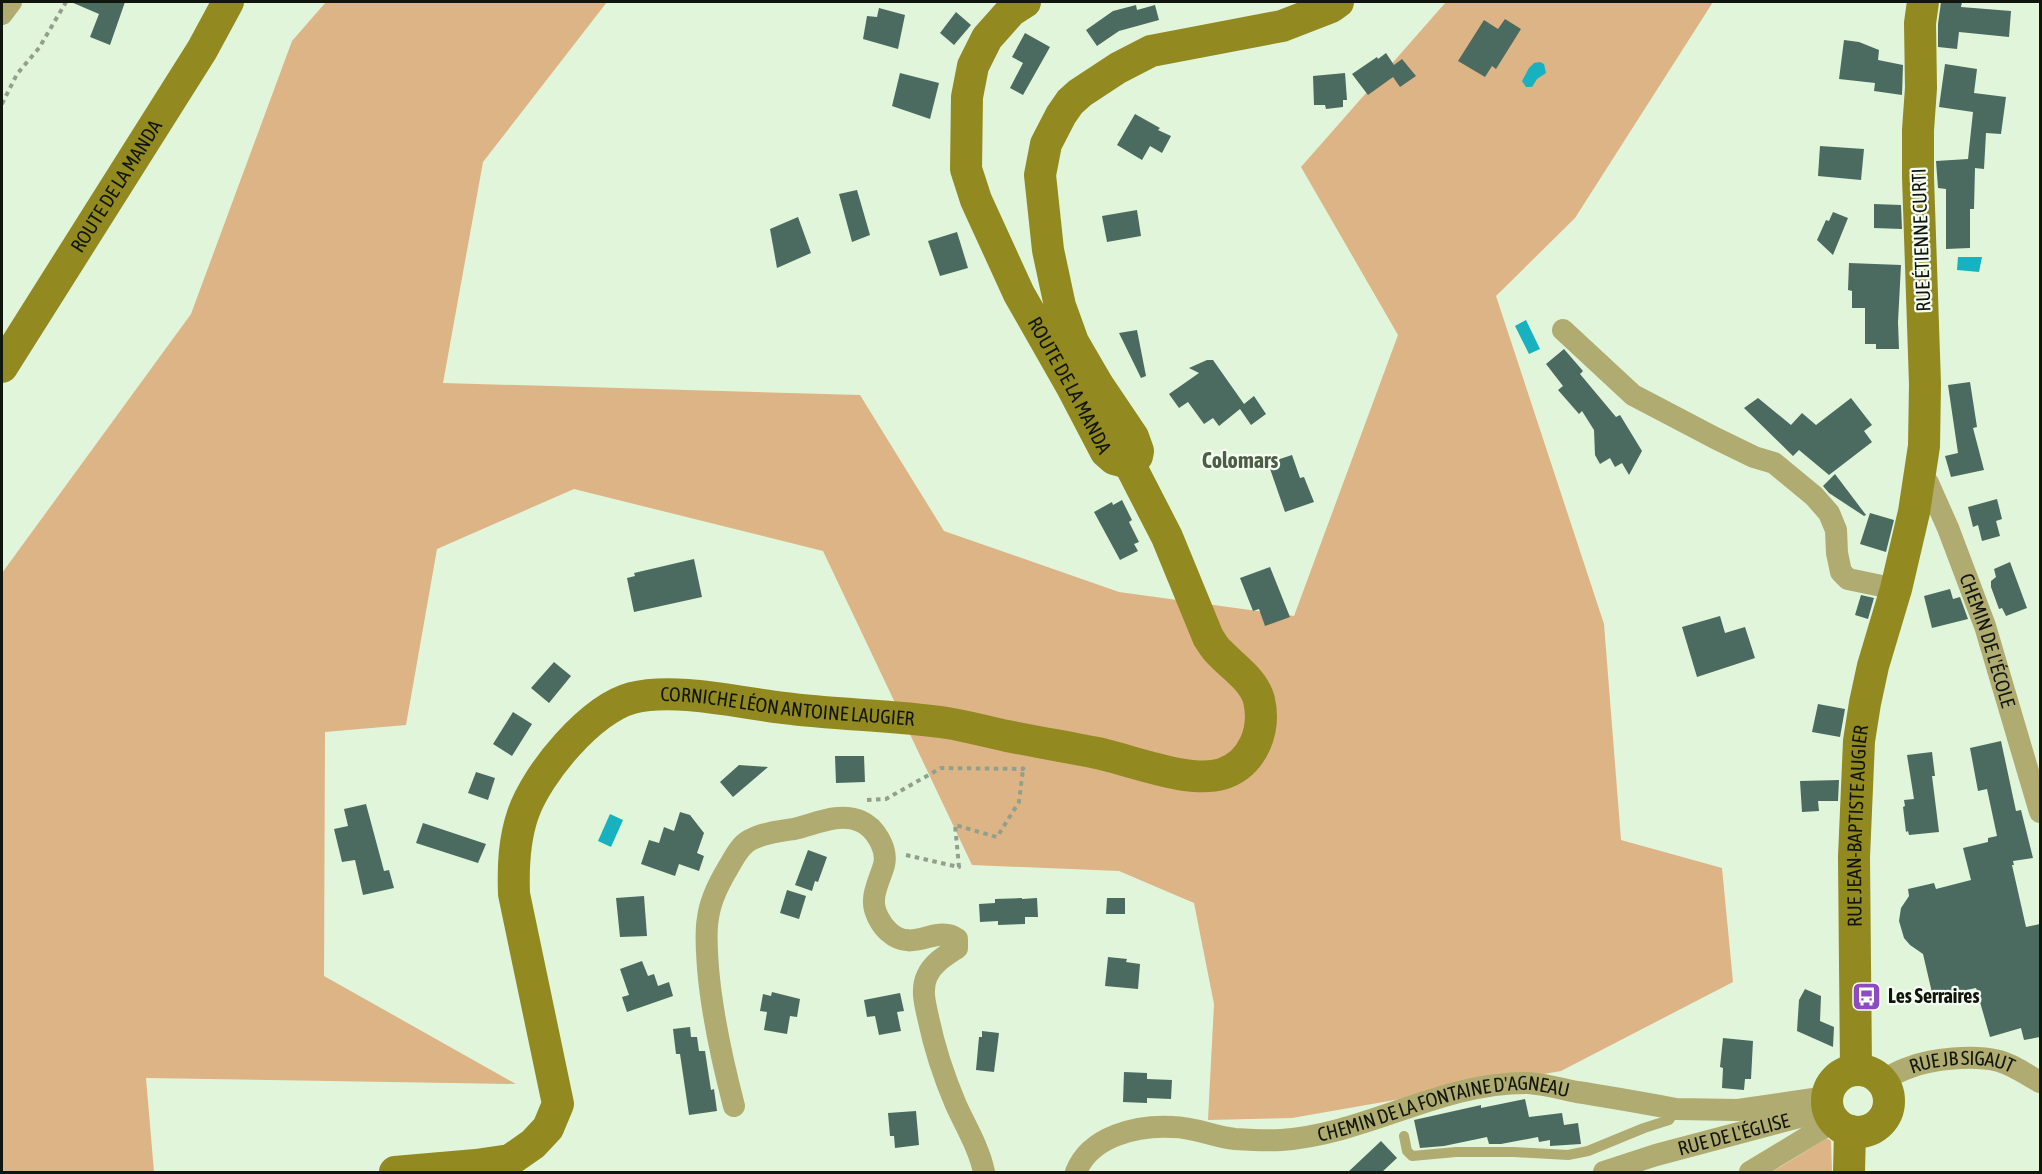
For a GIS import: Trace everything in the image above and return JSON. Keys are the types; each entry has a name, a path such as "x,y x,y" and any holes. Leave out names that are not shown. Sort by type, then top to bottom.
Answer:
{"main road":[{"name":"ROUTE DE LA MANDA","path":"2,367 202,50 228,2"},
{"name":"ROUTE DE LA MANDA","path":"1025,2 1011,11 987,38 974,66 967,97 966,169 976,200 1019,294 1106,452 1113,459 1129,463 1137,456 1138,451 1133,437 1098,385 1073,342 1060,306 1048,250 1040,175 1046,144 1061,115 1080,93 1118,68 1151,51 1282,26 1338,2"},
{"name":"RUE ÉTIENNE CURTI","path":"1920,478 1925,420 1922,251 1918,177 1918,130 1922,87 1920,22 1923,2"},
{"name":"CORNICHE LÉON ANTOINE LAUGIER","path":"395,1173 510,1160 533,1144 548,1128 558,1104 514,894 513,862 523,813 541,781 584,727 618,702 635,697 667,694 796,710 949,723 1101,754 1196,777 1222,774 1244,761 1257,742 1262,720 1258,697 1247,679 1218,651 1208,637 1167,537 1129,463"},
{"name":"RUE JEAN-BAPTISTE AUGIER","path":"1869,1075 1854,857 1859,741 1864,703 1896,589 1920,478"},
{"path":"1835,1115 1867,1131 1875,1128 1886,1115 1890,1098 1869,1075 1847,1071 1833,1081 1835,1115 1849,1173"}],"street":[{"path":"2,14 11,2"},
{"path":"1563,330 1633,395 1754,457 1774,463 1814,496 1829,513 1836,530 1841,572 1848,579 1896,589"},
{"name":"CHEMIN DE L'ÉCOLE","path":"1920,478 1929,483 1985,626 2040,812"},
{"path":"734,1106 719,1050 711,1005 707,951 708,918 720,881 736,853 750,840 844,816 861,821 873,829 879,839 885,862 873,899 878,917 887,930 906,941 945,935 957,939 957,948 934,965 927,977 924,998 931,1034 944,1073 981,1159 984,1173"},
{"name":"RUE JB SIGAUT","path":"1869,1075 1949,1059 1974,1058 2001,1062 2016,1068 2040,1083"},
{"name":"CHEMIN DE LA FONTAINE D'AGNEAU","path":"1076,1173 1083,1159 1095,1147 1116,1135 1148,1128 1174,1127 1235,1139 1280,1140 1322,1135 1353,1127 1460,1091 1530,1083 1676,1109 1835,1115"},
{"path":"1750,1173 1835,1115"},
{"name":"RUE DE L'ÉGLISE","path":"1604,1173 1656,1155 1835,1115"}],"lane":[{"path":"1404,1136 1407,1151 1412,1156 1456,1152 1568,1155 1588,1150 1669,1120 1676,1109"}],"path":[{"path":"2,104 17,75 39,48 66,2"},
{"path":"885,862 901,854 959,867 955,825 997,837 1019,801 1026,760"},
{"path":"866,800 886,800 941,768 1023,769"}],"shaded area":[{"path":"326,2 607,2 483,162 443,383 860,395 944,531 1119,592 1294,616 1398,335 1301,167 1446,2 1713,2 1575,218 1496,296 1604,624 1621,840 1722,868 1733,982 1561,1071 1292,1118 1208,1120 1214,1004 1194,903 1119,871 972,865 823,551 574,489 437,549 406,725 325,732 324,976 516,1084 146,1078 154,1172 2,1172 2,573 191,314 292,41"},
{"path":"1827,1138 1831,1141 1832,1172 1772,1172"}],"water":[{"path":"1534,63 1544,64 1546,73 1537,79 1532,87 1526,87 1522,81 1529,68"},
{"path":"1958,257 1982,257 1979,272 1957,270"},
{"path":"1526,320 1540,349 1529,354 1515,326"},
{"path":"610,814 623,820 611,847 598,841"}],"building":[{"path":"71,2 125,2 110,45 90,37 99,14"},
{"path":"1941,2 1962,2 1961,7 2011,11 2009,37 1959,32 1957,49 1938,47"},
{"path":"1136,5 1137,10 1155,5 1159,20 1119,31 1097,46 1086,30 1113,11"},
{"path":"879,8 905,15 898,49 863,39 867,16 877,17"},
{"path":"956,12 971,25 954,45 940,33"},
{"path":"1505,19 1521,29 1496,69 1492,66 1485,77 1458,61 1484,20 1498,29"},
{"path":"1025,33 1050,47 1023,95 1010,88 1023,63 1012,57"},
{"path":"1844,40 1859,42 1879,50 1878,60 1903,65 1902,95 1874,91 1875,83 1839,79"},
{"path":"1386,53 1394,65 1402,59 1416,76 1400,87 1393,77 1368,95 1352,74"},
{"path":"1945,64 1977,69 1974,93 2006,97 2001,134 1986,133 1984,169 1975,168 1974,209 1970,209 1970,248 1946,249 1946,189 1938,188 1936,161 1968,159 1973,112 1939,107"},
{"path":"900,73 939,83 930,119 892,106"},
{"path":"1345,73 1347,100 1343,100 1343,107 1326,109 1325,105 1314,105 1313,76"},
{"path":"1135,114 1171,136 1162,153 1150,146 1142,160 1117,145"},
{"path":"1820,146 1864,149 1861,180 1818,176"},
{"path":"857,190 870,235 852,242 839,194"},
{"path":"1874,204 1901,205 1902,229 1874,228"},
{"path":"1137,210 1141,236 1107,242 1102,216"},
{"path":"1833,212 1848,218 1833,255 1817,240 1826,220 1829,221"},
{"path":"798,217 811,253 777,268 770,229"},
{"path":"957,232 968,268 940,276 928,241"},
{"path":"1849,263 1901,265 1899,349 1876,349 1876,344 1865,344 1865,308 1852,308 1852,291 1848,290"},
{"path":"1137,330 1146,376 1141,378 1119,333"},
{"path":"1564,349 1583,371 1580,374 1616,417 1620,415 1642,451 1629,475 1622,463 1615,467 1610,458 1600,464 1595,455 1594,430 1582,411 1579,414 1558,390 1563,386 1546,364"},
{"path":"1207,360 1213,360 1244,404 1254,396 1266,414 1251,425 1240,409 1219,426 1213,418 1204,424 1188,402 1179,408 1169,394 1199,373 1189,368"},
{"path":"1970,382 1977,427 1973,428 1984,470 1951,477 1945,456 1958,453 1948,385"},
{"path":"1758,398 1791,425 1802,413 1816,425 1851,398 1872,425 1864,431 1872,442 1829,475 1799,450 1793,456 1744,408"},
{"path":"1292,455 1300,478 1304,477 1314,502 1285,512 1268,463"},
{"path":"1835,474 1866,515 1864,516 1829,493 1823,486"},
{"path":"1997,499 2002,519 1996,521 2000,536 1982,541 1978,525 1973,527 1968,507"},
{"path":"1122,500 1139,542 1134,544 1138,551 1120,560 1094,512 1112,502 1113,505"},
{"path":"1870,513 1894,520 1886,552 1860,544"},
{"path":"694,559 702,597 634,612 627,578 635,576 634,573"},
{"path":"2010,562 2027,608 2006,616 2002,608 1999,609 1991,581 1996,577 1994,569"},
{"path":"1270,567 1290,617 1265,626 1259,609 1253,611 1240,578"},
{"path":"1950,589 1953,599 1960,597 1968,619 1932,628 1924,596"},
{"path":"1861,595 1874,598 1868,619 1855,615"},
{"path":"1720,616 1725,633 1745,627 1755,658 1697,677 1682,627"},
{"path":"554,662 571,676 549,703 531,688"},
{"path":"1818,704 1845,709 1840,737 1812,732"},
{"path":"513,712 532,724 512,756 493,744"},
{"path":"2001,741 2016,811 2021,810 2033,858 2013,861 2014,865 2012,865 2026,927 2040,924 2040,1037 2024,1040 2021,1028 1990,1037 1976,988 1933,997 1923,954 1904,938 1899,921 1901,908 1909,896 1908,889 1934,883 1936,889 1971,880 1963,848 1988,842 1988,838 1997,836 1987,789 1978,791 1970,748"},
{"path":"1932,752 1935,776 1932,776 1939,832 1909,835 1908,831 1906,832 1903,807 1905,806 1904,800 1914,799 1907,755"},
{"path":"835,756 864,756 865,782 836,783"},
{"path":"739,765 768,767 733,797 720,782"},
{"path":"476,772 495,778 488,800 468,793"},
{"path":"1839,780 1838,801 1818,801 1819,811 1802,812 1800,781"},
{"path":"366,804 384,871 389,870 394,888 363,895 355,860 342,862 334,829 348,826 344,809"},
{"path":"680,812 690,815 704,833 697,853 704,856 699,871 679,864 675,876 641,864 649,840 659,843 664,827 674,831"},
{"path":"423,823 486,844 478,863 416,843"},
{"path":"808,850 827,857 818,882 815,881 812,891 795,885"},
{"path":"787,890 806,896 799,919 780,913"},
{"path":"644,896 647,936 620,937 616,898"},
{"path":"1037,898 1038,917 1025,917 1025,924 998,925 998,921 980,922 979,904 995,903 995,899"},
{"path":"1107,898 1125,898 1125,914 1106,914"},
{"path":"1108,957 1127,959 1126,962 1140,964 1138,989 1105,986"},
{"path":"642,961 648,976 654,974 658,986 669,982 673,996 627,1012 622,997 629,995 620,969"},
{"path":"1805,989 1821,996 1820,1021 1834,1027 1833,1047 1797,1031 1799,1000"},
{"path":"772,992 800,999 797,1017 790,1016 787,1034 764,1030 767,1012 760,1011 763,994 771,996"},
{"path":"900,993 904,1011 897,1012 901,1031 879,1035 875,1016 867,1017 864,1000"},
{"path":"690,1027 691,1037 697,1037 699,1051 705,1051 717,1111 689,1115 680,1054 676,1054 673,1029"},
{"path":"982,1031 999,1033 994,1072 976,1070 979,1037 982,1037"},
{"path":"1723,1038 1753,1041 1751,1079 1745,1079 1744,1090 1722,1088 1723,1068 1720,1067"},
{"path":"1124,1072 1147,1073 1147,1079 1172,1080 1171,1099 1147,1098 1147,1103 1123,1102"},
{"path":"1525,1099 1529,1117 1562,1113 1564,1125 1578,1123 1581,1144 1550,1146 1550,1140 1539,1142 1538,1137 1489,1144 1487,1137 1444,1146 1420,1148 1414,1120 1481,1105 1481,1108"},
{"path":"916,1111 919,1145 895,1148 894,1136 890,1136 888,1113"},
{"path":"1381,1141 1397,1158 1381,1173 1347,1173"}],"place":[{"name":"Les Serraires","path":"1867,996"}],"district":[{"name":"Colomars","path":"1240,460"}]}
